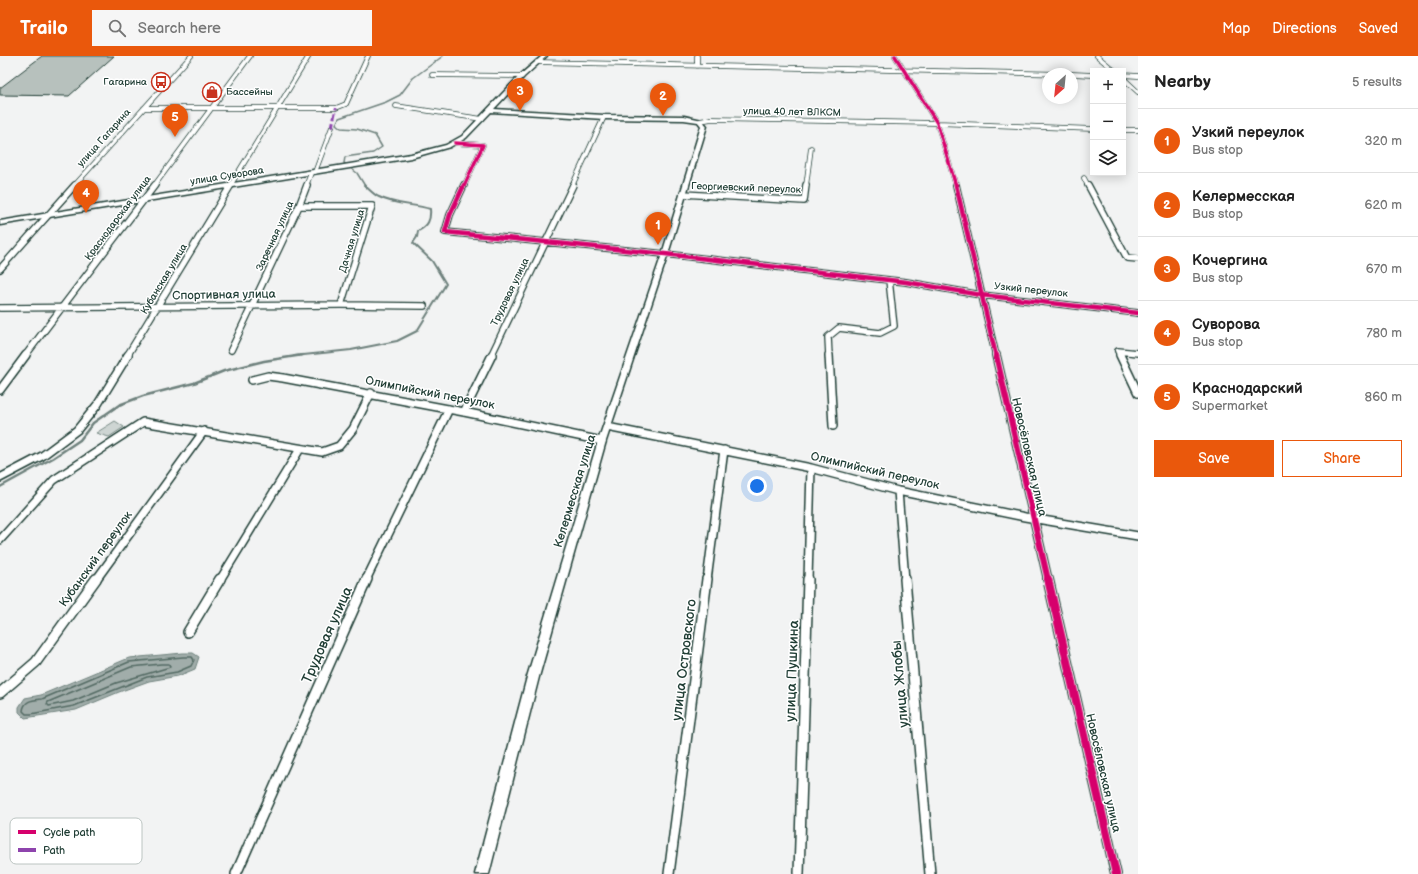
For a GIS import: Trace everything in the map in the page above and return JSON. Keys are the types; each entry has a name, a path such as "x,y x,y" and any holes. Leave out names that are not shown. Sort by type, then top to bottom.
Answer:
{"street":[{"name":"улица Гагарина","path":"0,269 191,56"},
{"name":"Краснодарская улица","path":"0,390 64,307 142,200 213,108 250,56"},
{"name":"Кубанская улица","path":"0,478 42,456 77,430 98,404 309,56"},
{"path":"144,108 336,108 346,104 368,56"},
{"name":"улица Суворова","path":"0,223 338,169 432,152 455,143 464,137 522,76 545,56"},
{"path":"697,56 698,66"},
{"name":"Новосёловская улица","path":"895,56 936,123 959,196 980,295 1116,874"},
{"path":"1098,56 1112,68"},
{"path":"537,62 1042,73"},
{"path":"1078,74 1090,75"},
{"path":"432,75 522,76"},
{"path":"1126,77 1138,76"},
{"path":"1126,80 1138,92"},
{"path":"396,106 482,119"},
{"name":"улица 40 лет ВЛКСМ","path":"491,110 604,116 684,118 700,121 711,119 936,123 1090,129"},
{"name":"Трудовая улица","path":"464,412 546,243 604,116"},
{"name":"Келермесская улица","path":"482,874 533,677 602,441 608,427 665,254 704,126 700,121"},
{"name":"Заречная улица","path":"231,350 299,206 332,127"},
{"path":"1126,130 1138,130"},
{"name":"Узкий переулок","path":"455,143 483,145 450,215 445,232 665,254 889,280 980,295 1138,312"},
{"name":"Георгиевский переулок","path":"683,194 804,201 811,148"},
{"path":"1084,178 1127,258 1138,259"},
{"name":"Дачная улица","path":"299,206 372,206 341,304"},
{"path":"833,426 828,337 838,328 880,333 894,326 889,280"},
{"name":"Спортивная улица","path":"0,308 341,304 424,306"},
{"path":"1138,353 1118,351 1138,393"},
{"name":"Олимпийский переулок","path":"252,380 268,376 371,393 602,441"},
{"path":"0,540 54,480 143,422 204,431 322,452 339,446 353,429 371,393"},
{"name":"Трудовая улица","path":"236,874 362,589 449,409"},
{"name":"Олимпийский переулок","path":"608,427 811,468 898,491 1032,518 1138,536"},
{"name":"Кубанский переулок","path":"0,693 36,662 204,431"},
{"path":"188,632 300,449"},
{"name":"улица Островского","path":"669,874 724,450"},
{"name":"улица Пушкина","path":"799,874 811,468"},
{"name":"улица Жлобы","path":"898,491 930,874"}],"shaded area":[{"path":"115,421 124,427 109,437 96,433"}],"water":[{"path":"193,653 199,657 195,669 178,676 149,681 76,710 25,718 19,712 19,707 25,698 41,695 129,658"}],"building":[{"path":"42,56 114,56 69,96 0,95 0,88"}],"waterway":[{"path":"365,186 357,173 344,163 345,157 373,153 382,147 375,135 357,129 341,128 336,124 339,118 386,102 400,95 413,78 443,56"},
{"path":"302,355 351,350 397,341 417,331 446,284 432,261 413,243 417,237 418,231 428,222 430,209 385,200 375,195 365,186"},
{"path":"0,487 53,458 80,440 93,423 119,405 143,396 194,383 224,371 264,361 302,355"},
{"path":"294,356 302,355"}],"marked path":[{"path":"332,127 336,108"}],"cycle path":[{"path":"895,56 937,123 959,196 1116,874"},
{"path":"455,143 483,145 450,215 445,232 665,254 906,282 981,295 1138,313"}],"place":[{"name":"Гагарина","path":"161,82"},
{"name":"Бассейны","path":"212,92"},
{"name":"Кочергина","path":"520,111"},
{"name":"Келермесская","path":"663,116"},
{"name":"Краснодарский","path":"175,137"},
{"name":"Суворова","path":"86,213"},
{"name":"Узкий переулок","path":"658,245"}]}
